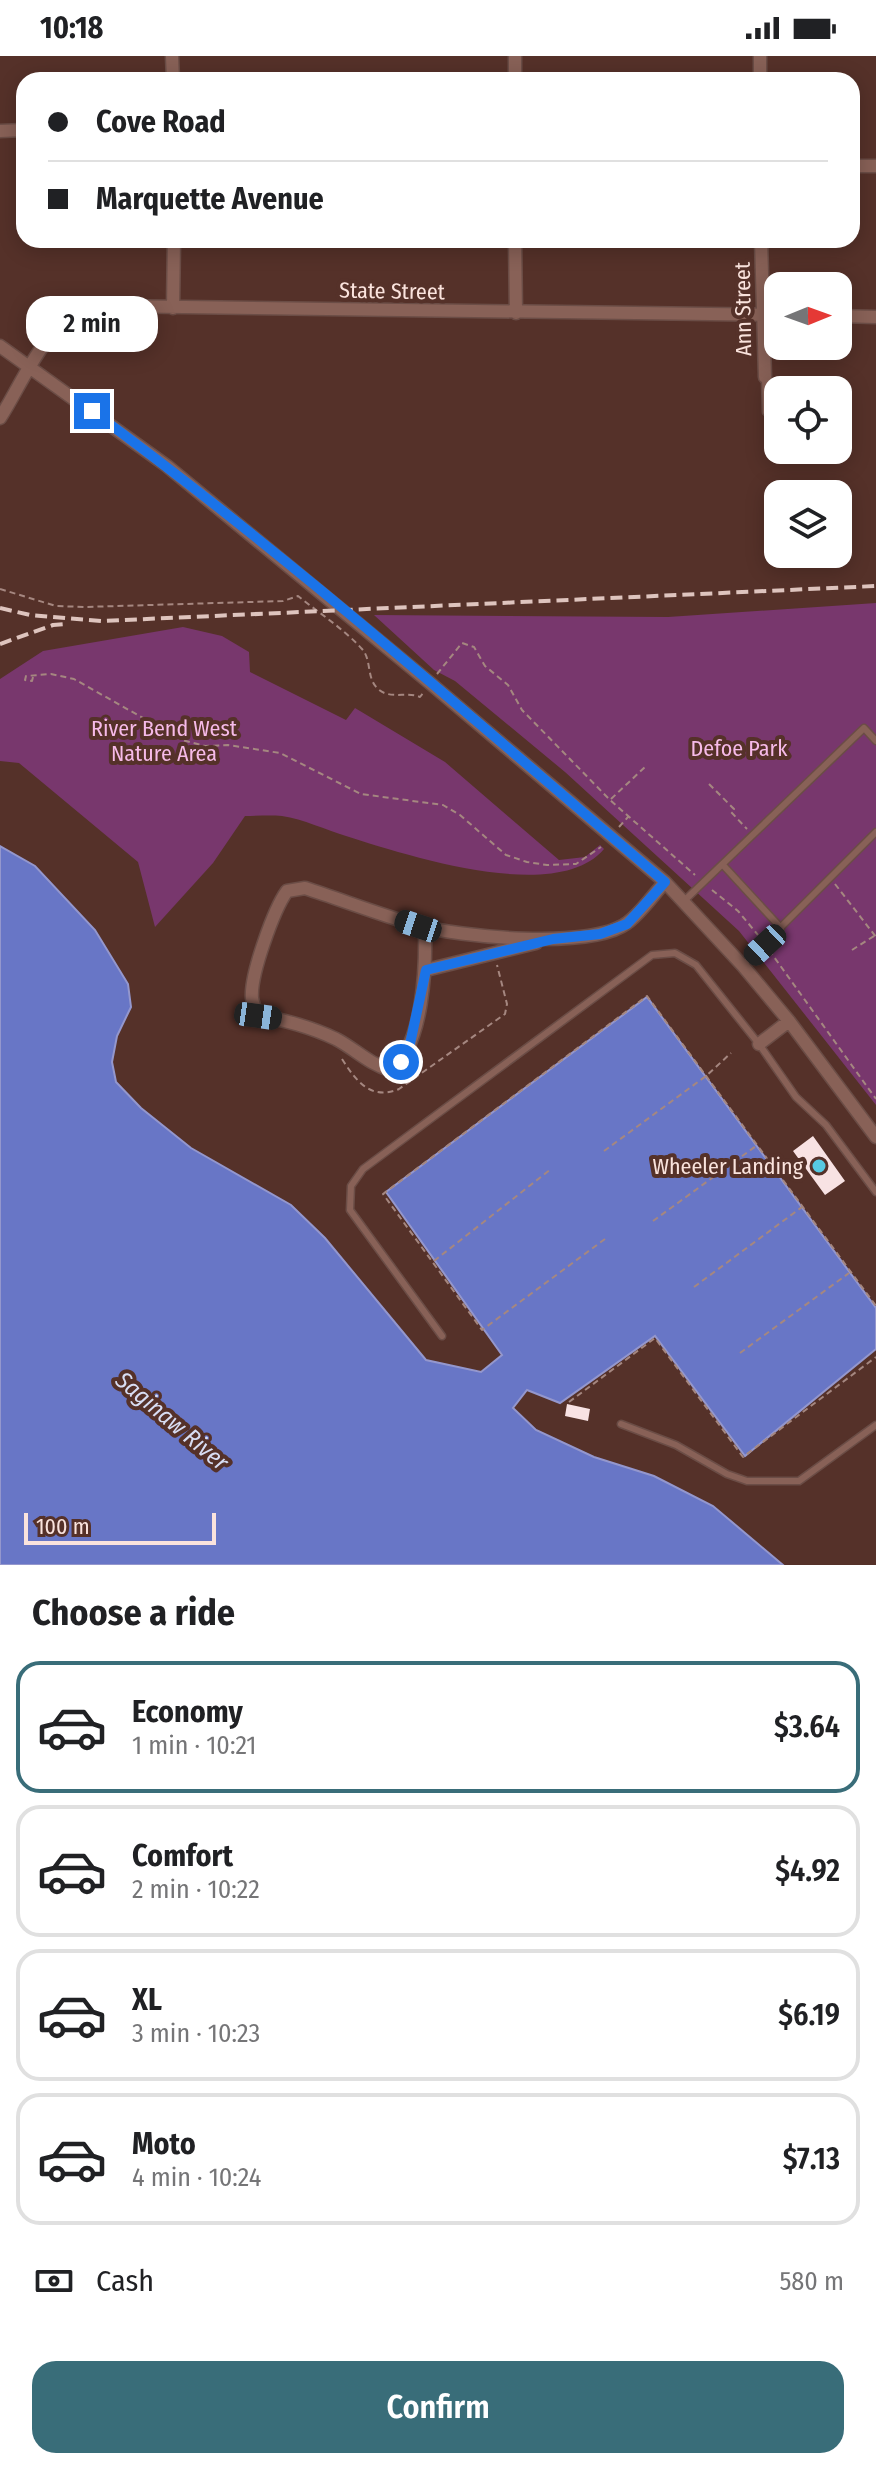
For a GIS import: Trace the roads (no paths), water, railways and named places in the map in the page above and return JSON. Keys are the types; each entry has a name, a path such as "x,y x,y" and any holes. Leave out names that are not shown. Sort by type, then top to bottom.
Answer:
{"street":[{"path":"173,308 174,248"},
{"path":"515,248 516,313"},
{"name":"Ann Street","path":"761,248 765,376"},
{"name":"State Street","path":"0,418 63,323 83,311 112,306 761,315"},
{"path":"852,316 876,317"},
{"path":"0,346 32,366 167,466 665,882 789,1021 876,1137"},
{"path":"425,926 426,970 408,1053 390,1070 375,1066 335,1039 274,1018 258,1016 252,999 254,980 277,905 287,891 305,888 425,926 505,938 553,939 600,934 627,924 665,882"},
{"path":"426,970 553,939"},
{"path":"759,1044 789,1021"}],"lane":[{"path":"684,901 864,728 876,741"},
{"path":"743,966 876,832"},
{"path":"723,865 781,928"},
{"path":"442,1336 350,1210 351,1186 363,1169 652,955 675,953 696,965 759,1044 796,1097 826,1125 876,1192"},
{"path":"621,1424 676,1445 727,1474 747,1481 799,1481 876,1425"}],"water":[{"name":"Saginaw River","path":"0,846 35,866 95,930 128,984 131,1007 117,1036 112,1062 116,1082 141,1108 191,1148 291,1205 325,1238 426,1360 481,1372 502,1355 386,1192 647,997 876,1308 876,1349 745,1456 655,1336 560,1403 527,1390 513,1408 536,1430 594,1457 654,1476 713,1506 783,1565 0,1565"}],"railway":[{"path":"0,608 30,615 102,621 876,586"},
{"path":"0,644 53,625 66,624"}],"place":[{"name":"Wheeler Landing","path":"819,1166"}],"park label":[{"name":"River Bend West Nature Area","path":"164,740"},
{"name":"Defoe Park","path":"739,748"}]}
